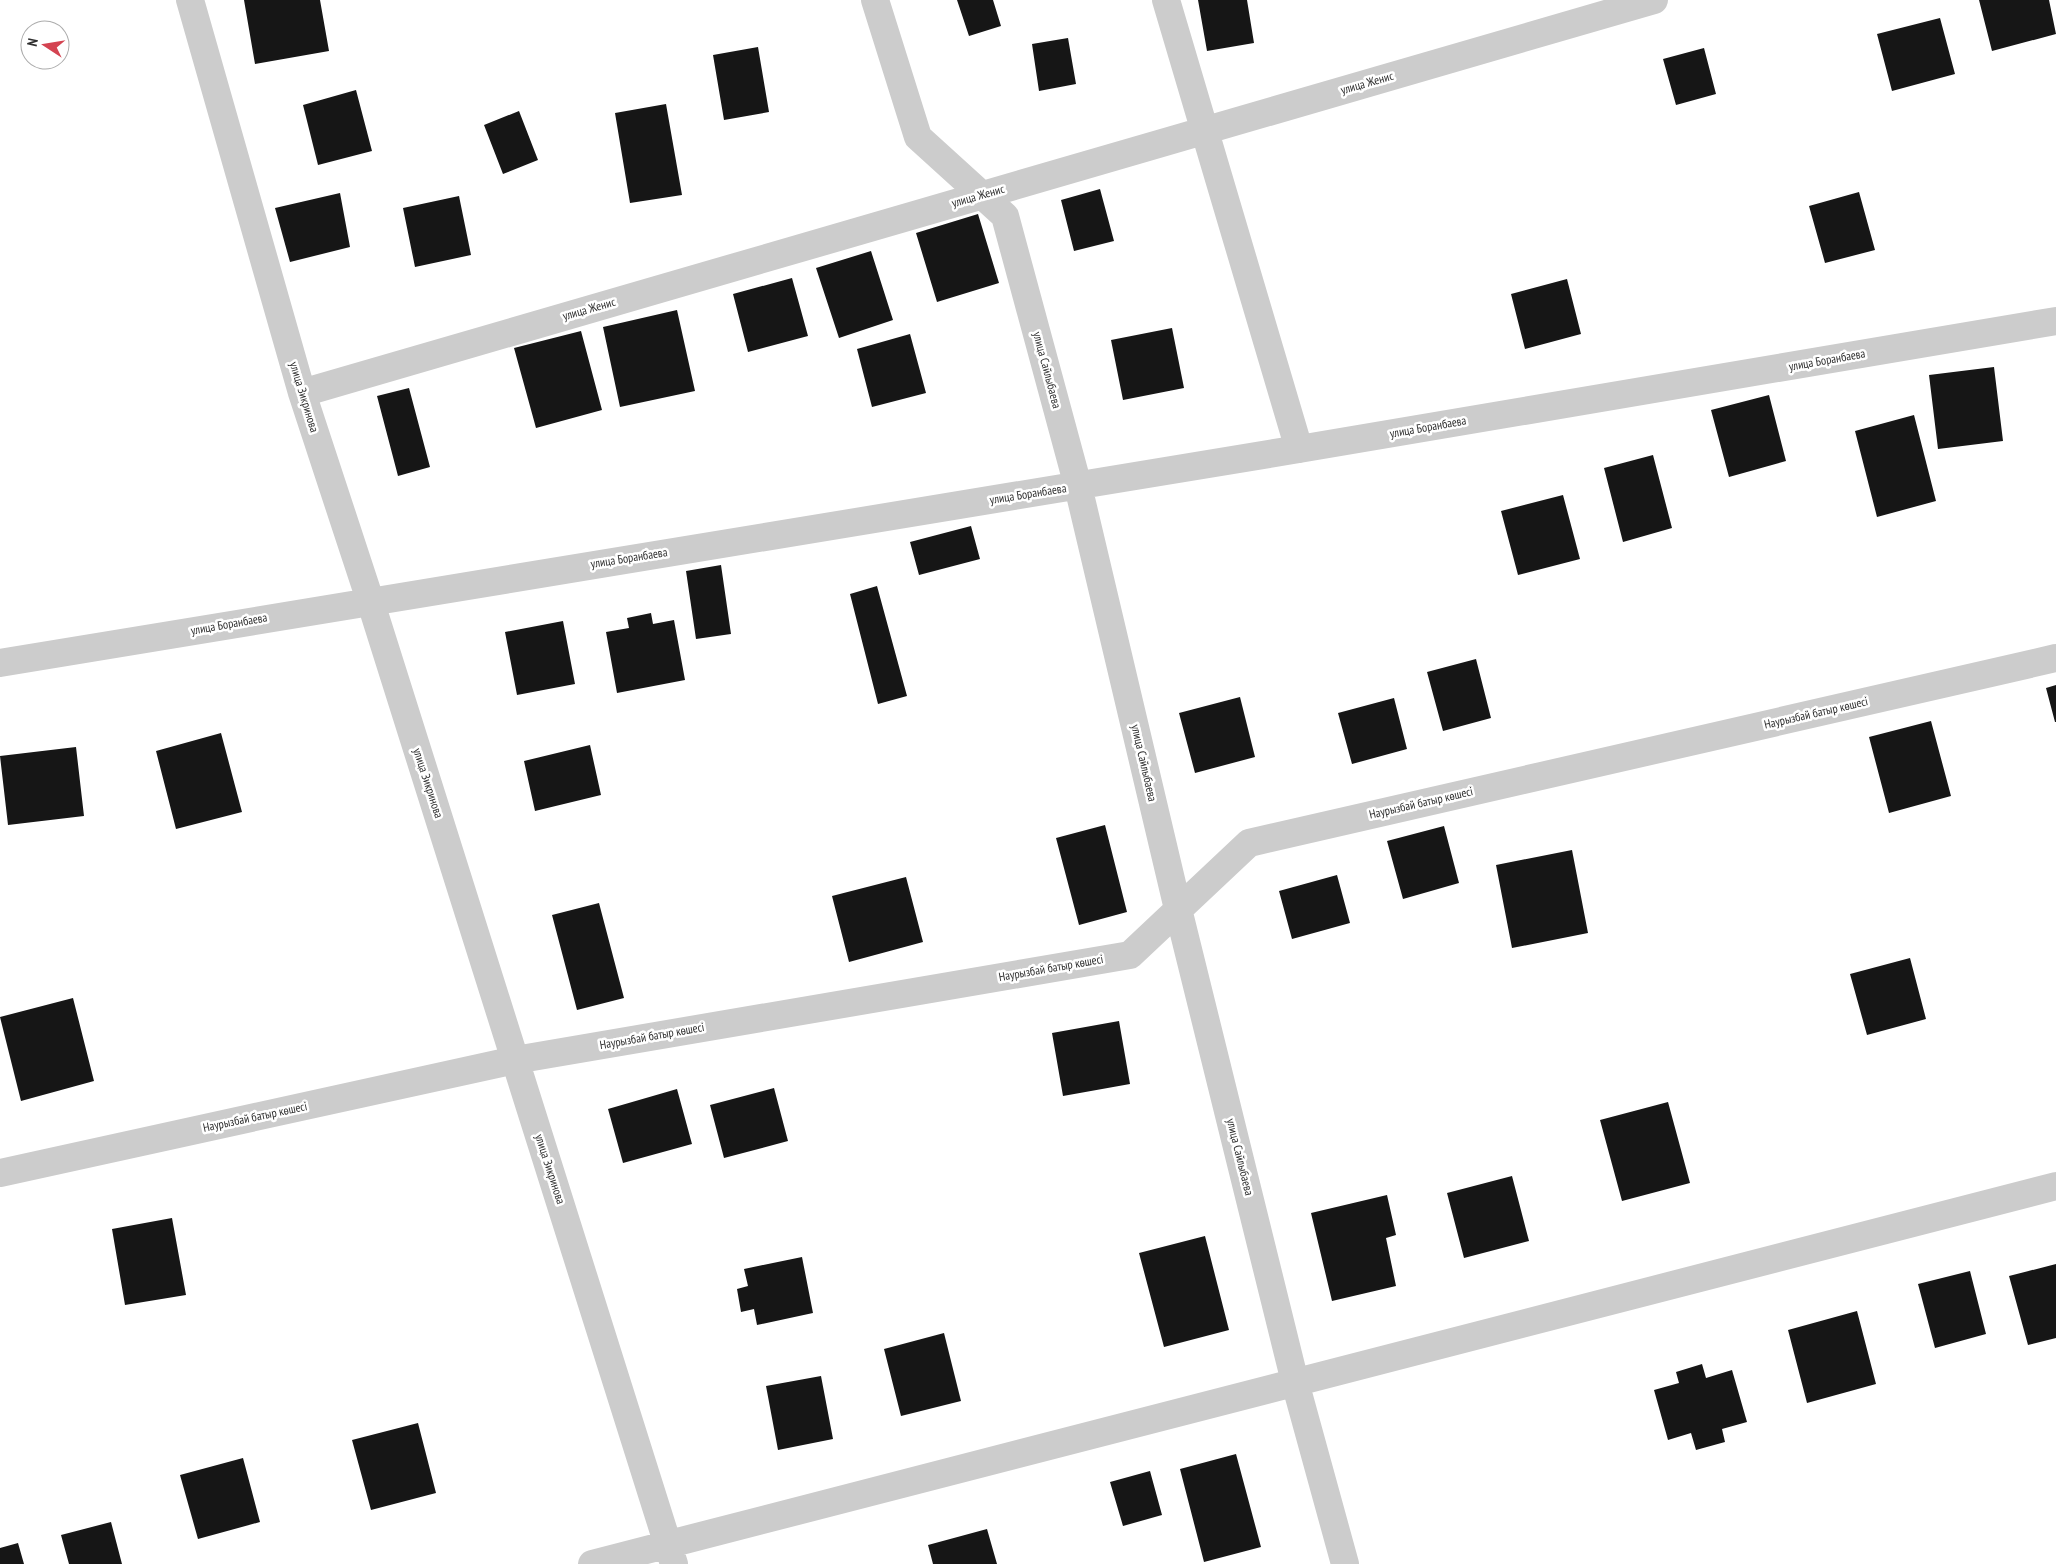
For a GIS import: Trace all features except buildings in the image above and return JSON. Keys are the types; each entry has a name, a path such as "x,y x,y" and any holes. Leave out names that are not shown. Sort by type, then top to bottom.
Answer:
{"street":[{"name":"улица Зикринова","path":"190,0 302,393 370,600 671,1554"},
{"name":"улица Сайлыбаева","path":"875,0 918,137 1005,216 1078,486 1178,909 1295,1382 1345,1564"},
{"path":"1166,0 1299,449"},
{"name":"улица Женис","path":"302,393 1654,0"},
{"name":"улица Боранбаева","path":"0,662 370,600 1078,486 2056,321"},
{"name":"Наурызбай батыр көшесі","path":"0,1173 515,1060 1130,955 1249,843 2056,658"},
{"path":"592,1564 671,1554 1295,1382 2056,1186"}]}
